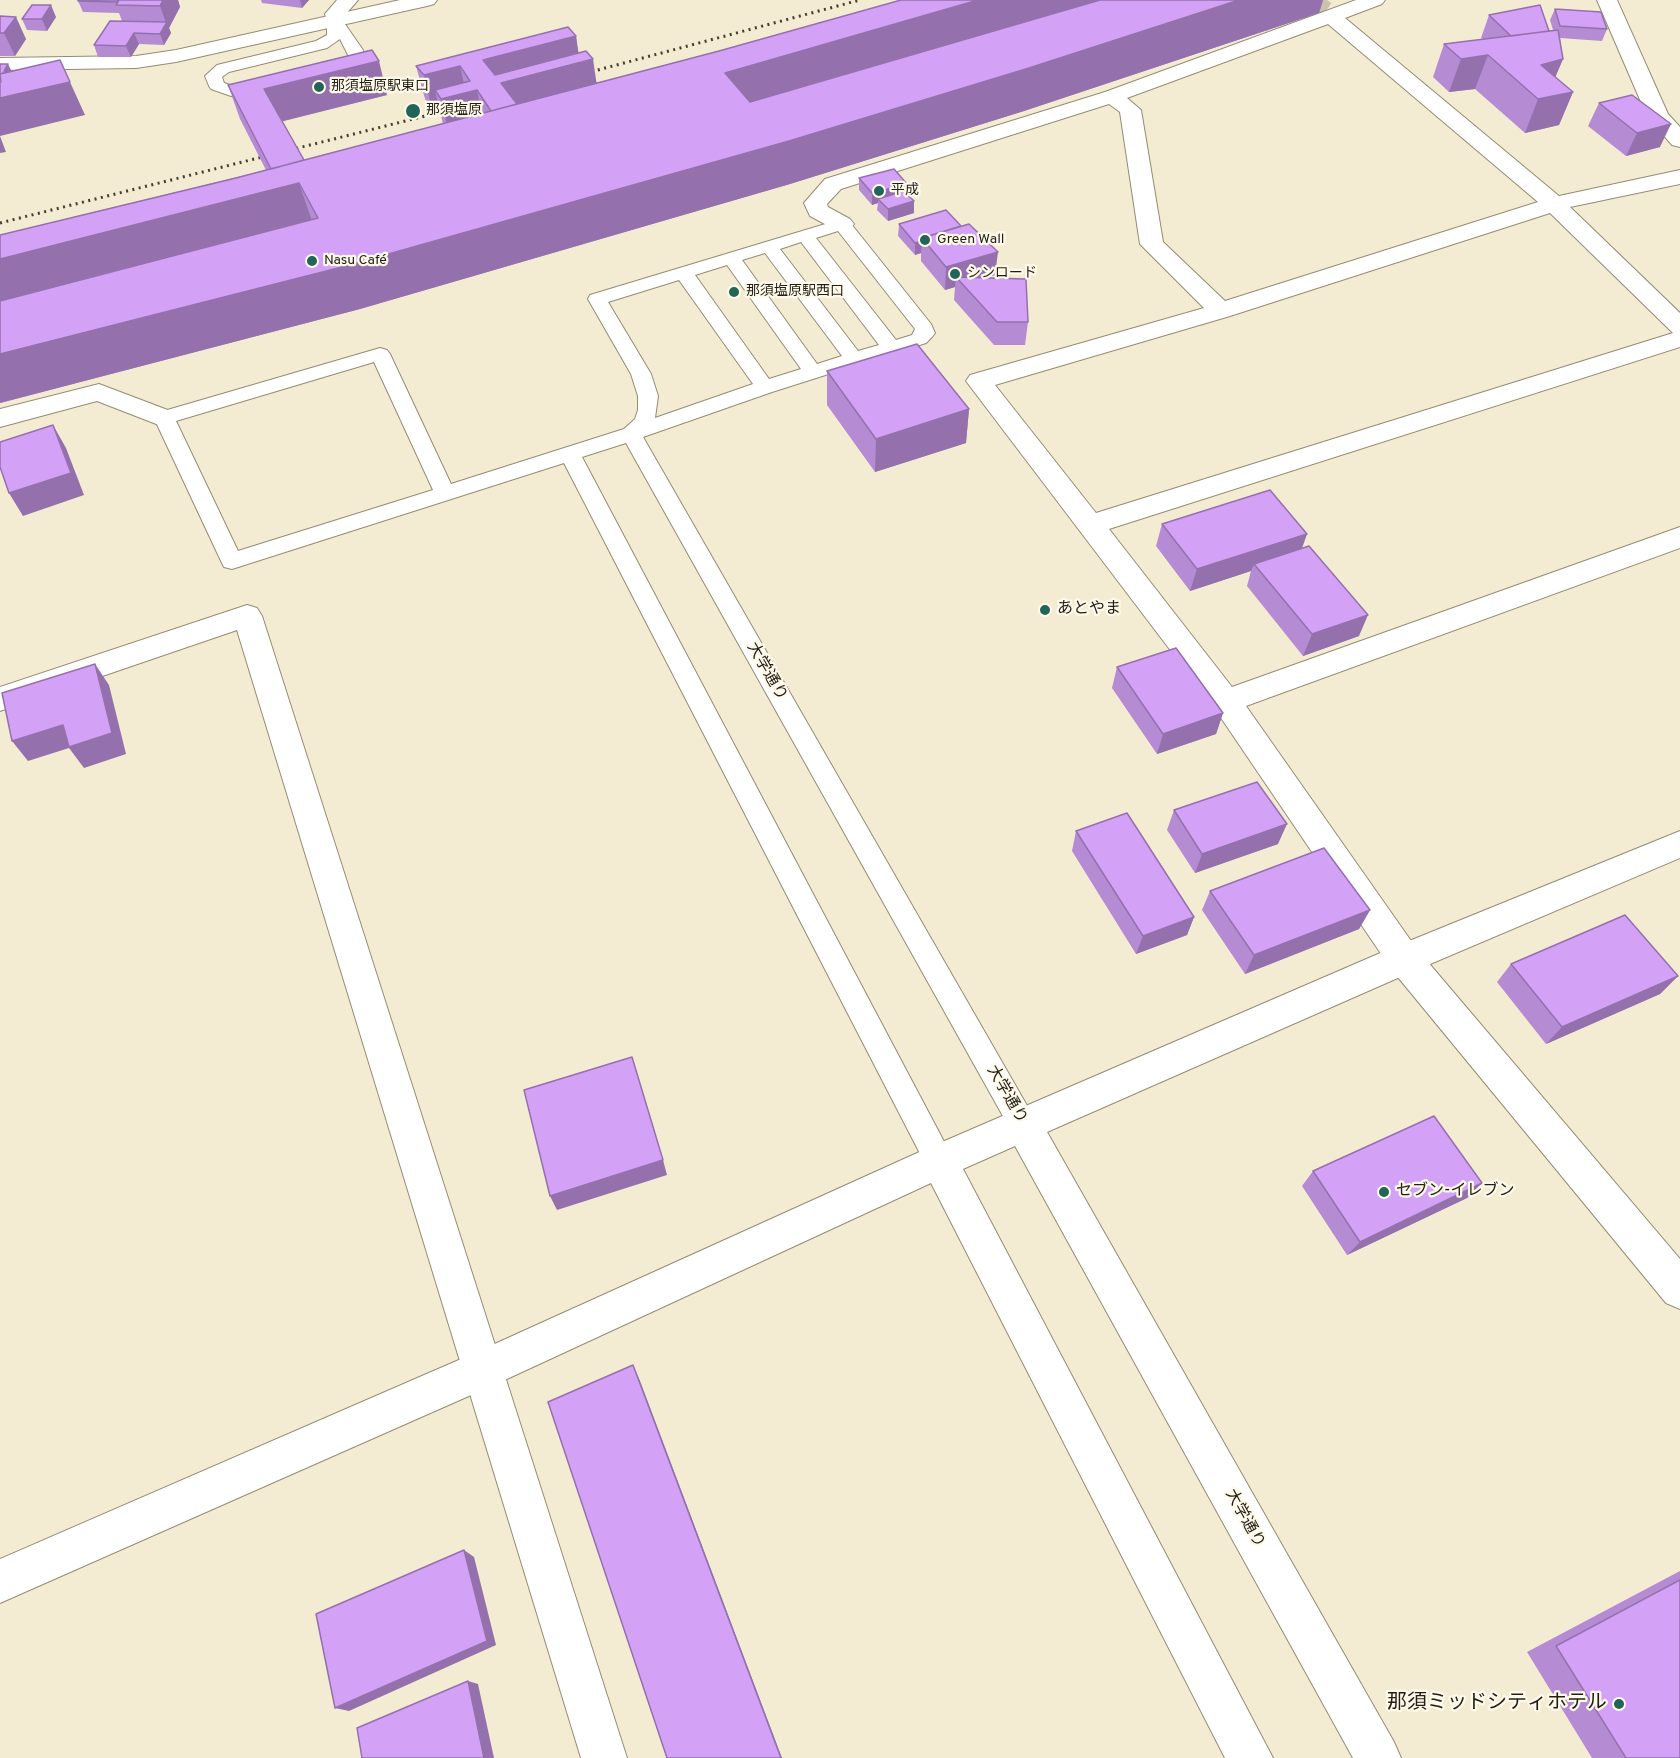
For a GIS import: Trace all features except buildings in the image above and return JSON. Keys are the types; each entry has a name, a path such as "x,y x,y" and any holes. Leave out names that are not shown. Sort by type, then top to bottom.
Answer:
{"street":[{"path":"335,20 335,14 348,0"},
{"path":"0,64 136,62 176,56 427,0"},
{"path":"842,224 818,211 815,202 833,184 1112,96 1376,0"},
{"path":"1606,0 1658,116 1680,141"},
{"path":"1331,16 1554,204 1680,327"},
{"path":"1112,96 1130,110 1152,244 1221,311"},
{"path":"1675,1274 1404,959 1226,701 979,381 1221,311 1554,204 1680,177"},
{"path":"1090,525 1680,339"},
{"path":"0,418 99,392 164,418"},
{"path":"1226,701 1680,537"},
{"path":"0,699 247,616 604,1758"},
{"path":"0,1581 482,1370 939,1161 1404,959 1680,844"},
{"name":"大学通り","path":"1023,1125 1378,1758"},
{"path":"939,1161 1250,1758"}],"lane":[{"path":"335,20 355,50 357,57 348,68 292,84 234,92 217,86 213,76 215,72 235,63 321,45 332,40 335,35 335,20"},
{"path":"446,494 380,354 164,418 232,561 446,494 570,454 630,434 765,387 919,339 925,333 924,328 842,224 597,299 641,374 648,396 648,410 644,422 630,434"},
{"path":"805,235 892,348"},
{"path":"769,246 854,359"},
{"path":"731,258 813,372"},
{"path":"684,272 765,387"},
{"name":"大学通り","path":"630,434 1023,1125"},
{"path":"570,454 939,1161"}],"tunnel":[{"path":"1307,0 1331,16"}],"railway":[{"path":"579,75 860,0"},
{"path":"0,223 457,108"}],"place":[{"name":"那須塩原駅東口","path":"319,87"},
{"name":"那須塩原","path":"413,111"},
{"name":"平成","path":"879,191"},
{"name":"Green Wall","path":"925,240"},
{"name":"Nasu Café","path":"312,261"},
{"name":"シンロード","path":"955,274"},
{"name":"那須塩原駅西口","path":"734,292"},
{"name":"あとやま","path":"1045,610"},
{"name":"セブン-イレブン","path":"1384,1192"},
{"name":"那須ミッドシティホテル","path":"1619,1704"}]}
